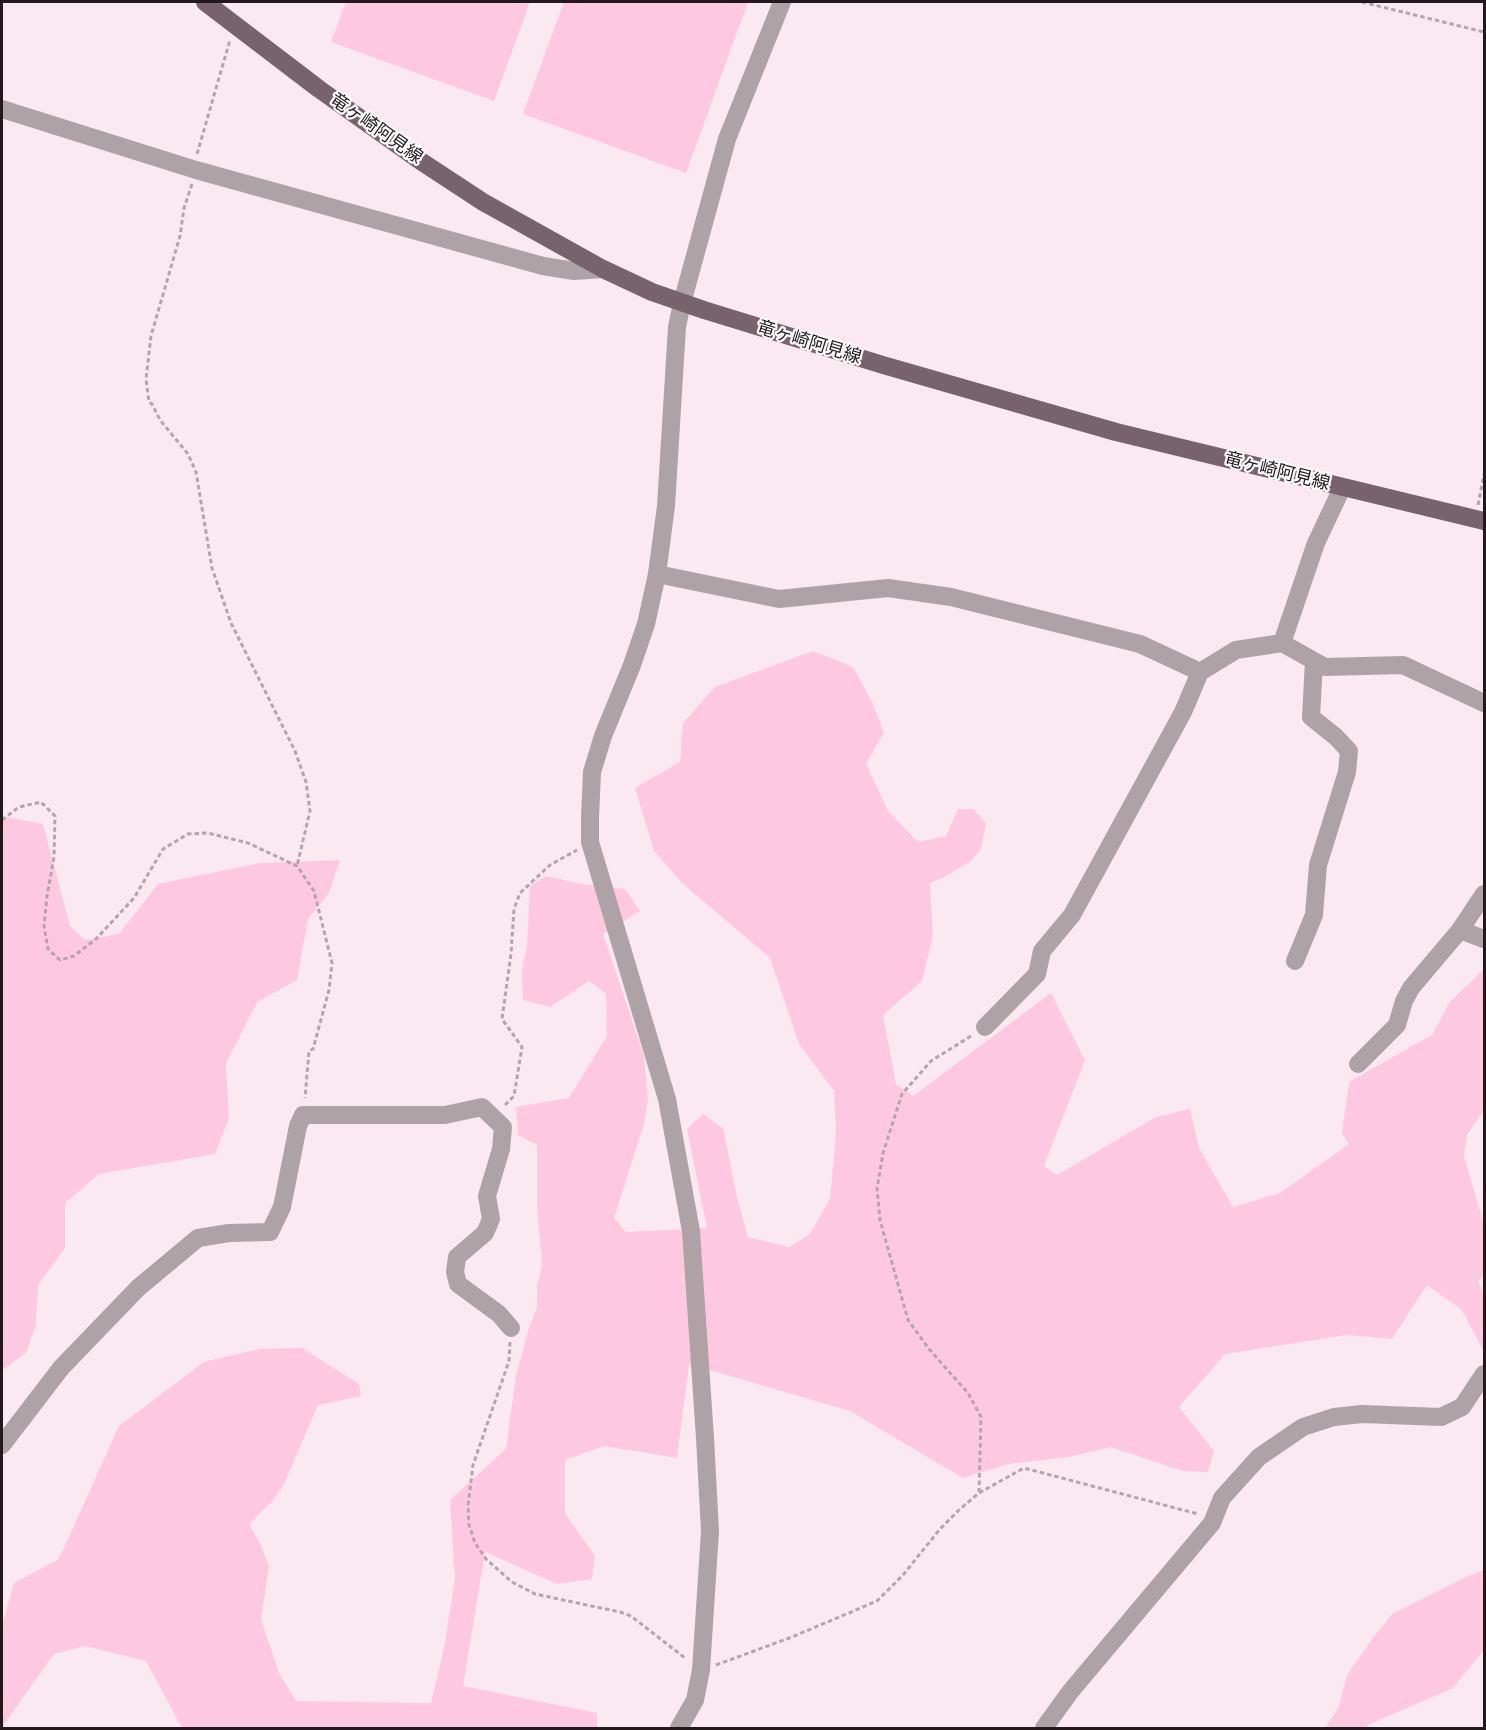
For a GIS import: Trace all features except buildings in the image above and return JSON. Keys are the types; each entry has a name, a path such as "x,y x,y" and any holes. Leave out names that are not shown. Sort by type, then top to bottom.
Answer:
{"main road":[{"name":"竜ヶ崎阿見線","path":"205,2 319,89 483,202 603,269 652,292 883,365 1116,432 1480,520"}],"street":[{"path":"680,1728 695,1700 701,1670 710,1531 691,1231 667,1099 590,842 592,772 603,736 636,655 646,624 657,574 667,495 677,327 682,303 728,139 782,2"},
{"path":"2,109 196,170 543,266 574,271 603,269"},
{"path":"1282,643 1316,543 1342,488"},
{"path":"657,574 779,599 888,588 951,597 1140,644 1200,672"},
{"path":"985,1027 1037,974 1042,951 1077,906 1183,712 1200,672 1236,650 1282,643 1325,667 1403,665 1485,703"},
{"path":"1295,961 1314,915 1318,865 1347,772 1349,752 1336,737 1311,717 1314,661"},
{"path":"1358,1064 1398,1025 1404,1001 1412,988 1460,930 1485,894"},
{"path":"1460,930 1485,939"},
{"path":"2,1445 60,1368 138,1288 198,1238 230,1233 270,1232 282,1207 297,1126 303,1115 445,1115 482,1107 502,1127 501,1149 487,1196 491,1219 485,1233 457,1257 455,1272 458,1284 499,1314 511,1328"},
{"path":"1044,1728 1070,1692 1212,1523 1222,1498 1259,1457 1303,1427 1334,1417 1362,1414 1441,1417 1462,1407 1485,1374"}],"path":[{"path":"1362,2 1485,32"},
{"path":"234,23 196,156 196,170 184,208 180,236 151,336 146,379 148,402 152,404 160,420 188,454 196,472 212,568 231,623 295,751 306,782 310,811 297,866"},
{"path":"1480,520 1485,474"},
{"path":"2,820 20,807 41,802 55,816 54,857 44,926 48,949 60,960 74,957 96,939 134,898 163,849 188,834 208,833 248,843 283,857 297,866 314,891 332,963 329,990 313,1049 309,1051 303,1115"},
{"path":"493,1118 514,1096 522,1047 502,1019 511,954 514,909 520,893 550,865 590,842"},
{"path":"979,1493 981,1417 968,1393 929,1349 908,1320 880,1220 877,1189 883,1153 902,1094 931,1061 985,1027"},
{"path":"511,1328 509,1361 473,1465 468,1506 469,1525 475,1543 486,1559 512,1582 535,1594 620,1611 631,1616 701,1670 792,1637 877,1601 903,1575 940,1529 960,1509 979,1493 1024,1468 1182,1511 1194,1512 1212,1523"}],"shaded area":[{"path":"346,2 530,2 494,101 331,42"},
{"path":"564,2 748,2 686,173 523,114"},
{"path":"813,651 853,667 873,704 884,733 866,763 888,811 918,842 946,836 958,809 973,809 986,823 981,849 971,861 930,883 933,935 922,981 883,1015 896,1084 913,1096 1051,993 1085,1060 1044,1166 1057,1175 1156,1117 1190,1109 1199,1148 1233,1207 1280,1193 1349,1144 1342,1133 1349,1082 1432,1035 1450,1002 1484,969 1484,1110 1467,1135 1464,1156 1484,1225 1484,1276 1478,1281 1484,1294 1484,1352 1462,1310 1427,1285 1392,1339 1347,1335 1225,1354 1179,1407 1214,1451 1208,1472 1183,1471 1111,1447 1069,1457 1008,1464 963,1478 850,1411 689,1364 677,1458 604,1446 565,1460 565,1513 595,1556 592,1579 557,1584 485,1552 463,1686 597,1713 597,1728 182,1728 146,1661 85,1646 54,1654 2,1727 2,1625 14,1583 59,1559 119,1426 204,1362 259,1349 302,1348 359,1384 361,1396 318,1405 284,1484 274,1499 249,1524 262,1547 269,1567 261,1619 279,1673 296,1701 431,1703 445,1643 455,1579 450,1500 506,1449 516,1375 537,1308 537,1288 542,1264 537,1208 537,1145 518,1135 516,1107 569,1098 607,1036 606,994 589,981 550,1007 523,1000 522,971 527,945 530,886 546,876 581,884 625,889 640,911 603,934 644,1056 648,1100 644,1124 614,1218 626,1232 707,1228 687,1129 703,1114 723,1128 748,1237 789,1247 810,1234 830,1199 836,1134 834,1091 799,1044 770,958 682,883 654,851 635,788 680,762 683,723 715,687"},
{"path":"6,817 43,824 70,926 85,940 119,934 158,884 260,863 340,860 329,893 308,919 297,980 257,1002 226,1063 229,1118 215,1154 99,1174 65,1203 65,1248 38,1285 36,1325 26,1353 2,1370 2,821"},
{"path":"1484,1570 1484,1650 1453,1688 1368,1725 1366,1728 1325,1728 1339,1707 1347,1675 1392,1614"}]}
